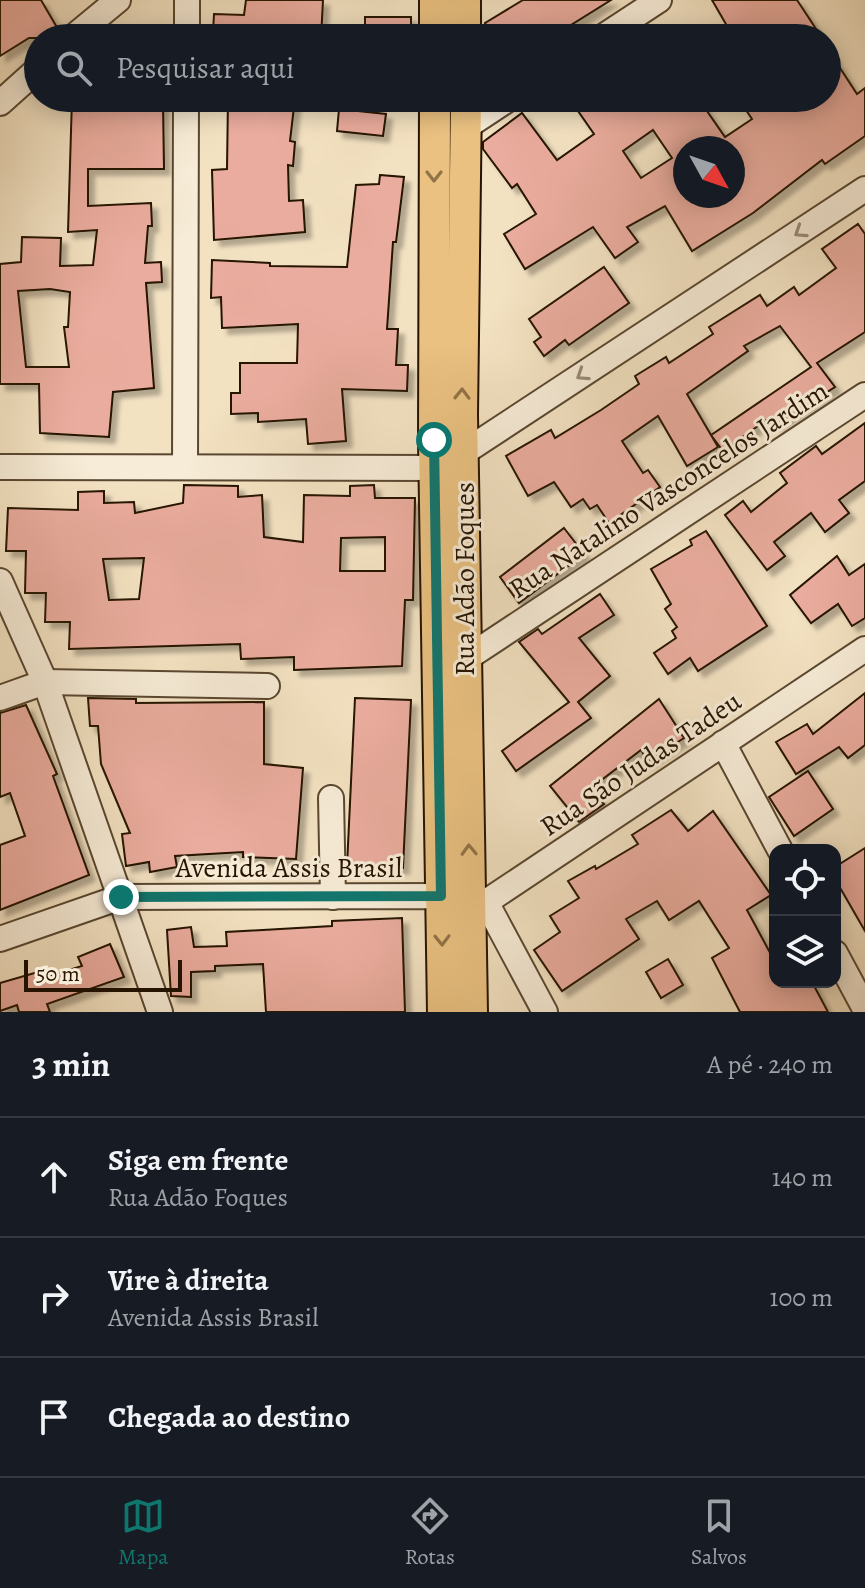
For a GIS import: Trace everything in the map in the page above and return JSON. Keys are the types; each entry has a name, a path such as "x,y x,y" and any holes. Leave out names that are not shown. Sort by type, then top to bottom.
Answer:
{"main road":[{"path":"435,0 435,24"},
{"path":"465,0 465,24"},
{"name":"Rua Adão Foques","path":"435,112 434,468 472,1012"},
{"name":"Rua Adão Foques","path":"443,1012 466,899 463,453 466,112"}],"street":[{"path":"89,24 118,0"},
{"path":"187,0 187,24"},
{"path":"622,24 659,0"},
{"path":"0,103 24,82"},
{"path":"185,466 186,112"},
{"path":"463,453 865,189"},
{"name":"Rua Natalino Vasconcelos Jardim","path":"464,660 865,395"},
{"path":"0,467 434,468"},
{"path":"0,581 45,682 160,1012"},
{"name":"Rua São Judas Tadeu","path":"466,899 723,743 865,649"},
{"path":"0,698 45,682 267,686"},
{"path":"723,743 777,844"},
{"path":"331,798 333,897"},
{"name":"Avenida Assis Brasil","path":"0,939 121,897 466,899"},
{"path":"466,899 545,1012"},
{"path":"841,964 865,1009"}],"building":[{"path":"0,0 41,0 55,24 24,24 24,41 0,56"},
{"path":"246,0 323,0 322,24 213,24 214,14 244,15"},
{"path":"523,0 611,0 572,24 485,23"},
{"path":"712,0 797,0 813,24 726,24"},
{"path":"365,17 411,17 411,24 365,24"},
{"path":"841,69 857,94 865,88 865,136 825,164 822,160 753,213 692,251 665,206 627,227 638,242 615,258 593,227 525,269 504,234 536,214 517,184 512,188 483,149 483,142 522,113 557,160 594,134 579,112 708,112 724,136 673,136 673,208 745,208 745,136 726,136 752,119 747,112 841,112","holes":["653,130 672,158 641,178 623,151"]},
{"path":"72,112 163,112 164,169 88,169 88,206 151,203 152,226 148,226 145,263 161,262 162,282 146,283 154,388 113,392 109,437 40,433 39,384 0,384 0,264 21,262 22,237 61,238 60,266 93,265 97,230 68,232","holes":["50,289 70,292 68,327 64,327 69,367 26,367 18,291"]},
{"path":"228,112 293,112 290,141 295,142 293,166 288,165 289,201 303,200 305,232 214,240 212,170 227,169"},
{"path":"339,112 386,114 383,136 337,131"},
{"path":"380,175 404,177 396,242 393,242 387,329 398,329 396,365 408,365 407,391 342,389 346,441 308,444 306,419 258,422 258,413 231,414 231,393 240,393 240,363 297,363 298,324 222,328 221,297 211,298 212,260 270,263 270,266 347,267 356,185 379,184"},
{"path":"858,224 865,234 865,332 817,363 835,387 775,425 769,418 723,451 711,435 718,447 687,466 658,416 622,441 643,473 648,470 660,487 609,523 597,505 590,509 583,499 571,507 554,482 528,496 506,456 551,430 555,438 601,410 639,384 635,376 666,357 669,363 713,334 709,327 760,295 767,306 794,287 799,295 836,268 822,249","holes":["780,326 811,367 711,435 687,394 748,351 744,346"]},
{"path":"604,267 629,303 569,345 565,340 544,356 534,342 541,337 529,319"},
{"path":"865,423 865,481 839,500 849,513 825,532 811,513 774,542 785,556 767,570 725,515 743,501 751,512 787,483 780,473 816,446 822,454"},
{"path":"184,485 238,486 238,497 262,495 264,537 303,542 304,495 350,496 350,486 374,485 375,498 415,498 413,600 405,600 402,666 294,670 294,657 241,659 240,644 69,649 70,622 45,622 46,593 25,593 26,551 6,551 8,508 78,510 78,492 104,491 104,503 134,502 135,513 183,503","holes":["385,537 385,571 340,571 341,538","144,558 139,599 109,600 103,559"]},
{"path":"564,528 584,554 519,603 500,577"},
{"path":"706,531 767,626 698,671 690,658 668,674 654,653 676,638 672,631 677,627 665,609 671,604 651,569 692,545 690,540"},
{"path":"837,556 849,575 865,564 865,618 852,626 838,604 811,623 790,595"},
{"path":"600,594 614,615 579,638 610,676 578,702 591,718 516,771 502,751 569,702 519,642 538,629 542,634"},
{"path":"865,693 865,745 848,758 839,747 796,774 776,742 807,724 813,734"},
{"path":"88,698 136,699 136,703 264,702 264,764 303,768 296,859 243,857 243,852 175,856 177,867 150,872 149,862 126,866 122,834 130,833 101,764 98,726 90,726"},
{"path":"355,698 411,700 403,868 347,866"},
{"path":"659,699 684,738 648,761 641,750 591,788 604,804 579,822 550,786"},
{"path":"26,705 57,774 53,776 89,875 0,910 0,845 25,836 10,793 0,797 0,713"},
{"path":"808,771 833,809 794,836 769,797"},
{"path":"671,810 688,831 713,811 769,892 769,896 747,910 769,951 769,988 815,988 828,1012 740,1012 712,958 729,948 699,901 669,920 657,901 626,919 639,939 562,991 534,950 560,932 550,916 579,898 568,881 595,866 596,869 638,844 632,835"},
{"path":"865,848 865,931 841,889 841,863"},
{"path":"402,918 405,1012 266,1012 263,964 215,966 215,971 191,972 191,997 171,996 167,930 191,927 194,947 227,946 226,932 332,926 332,921"},
{"path":"110,944 124,977 47,1004 50,1012 19,1012 17,1005 0,1011 0,983 38,972 40,979 82,966 78,957"},
{"path":"668,959 683,985 661,998 646,972"}],"route":[{"path":"121,897 441,896 434,440"}]}
